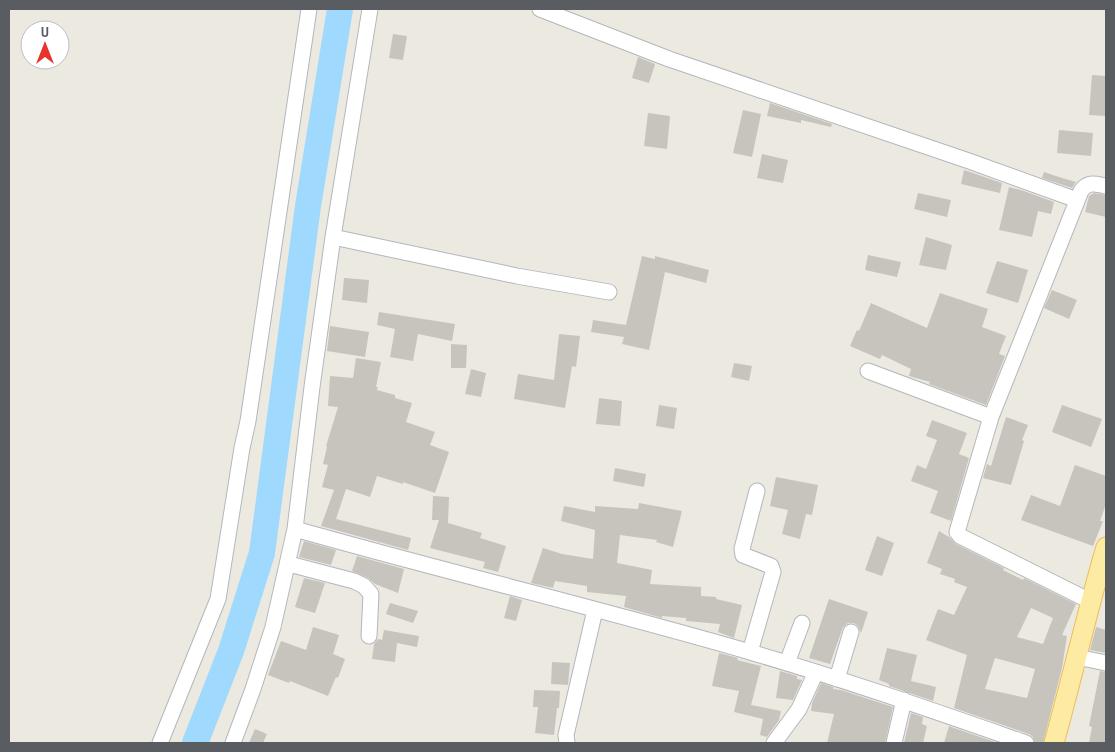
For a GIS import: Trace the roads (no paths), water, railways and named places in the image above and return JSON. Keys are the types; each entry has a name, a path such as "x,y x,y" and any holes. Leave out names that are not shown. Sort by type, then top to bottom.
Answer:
{"main road":[{"path":"1054,743 1090,601 1106,547"}],"street":[{"path":"160,743 218,599 248,421 309,9"},
{"path":"232,743 264,658 289,564 333,237 370,9"},
{"path":"540,9 669,59 932,148 1077,200"},
{"path":"1090,601 960,536 957,532 991,416 1077,200 1084,186 1090,184 1106,186"},
{"path":"333,237 517,276 608,292"},
{"path":"868,371 991,416"},
{"path":"750,652 773,572 771,566 743,555 742,549 757,491"},
{"path":"295,529 750,652 904,700 1026,743"},
{"path":"289,564 354,581 364,586 371,594 369,636"},
{"path":"567,743 566,735 594,610"},
{"path":"787,663 802,623"},
{"path":"837,679 852,632"},
{"path":"1077,657 1106,663"},
{"path":"774,743 799,709 816,672"},
{"path":"894,743 904,700"}],"waterway":[{"path":"195,743 231,651 262,553 308,206 340,9"}]}
